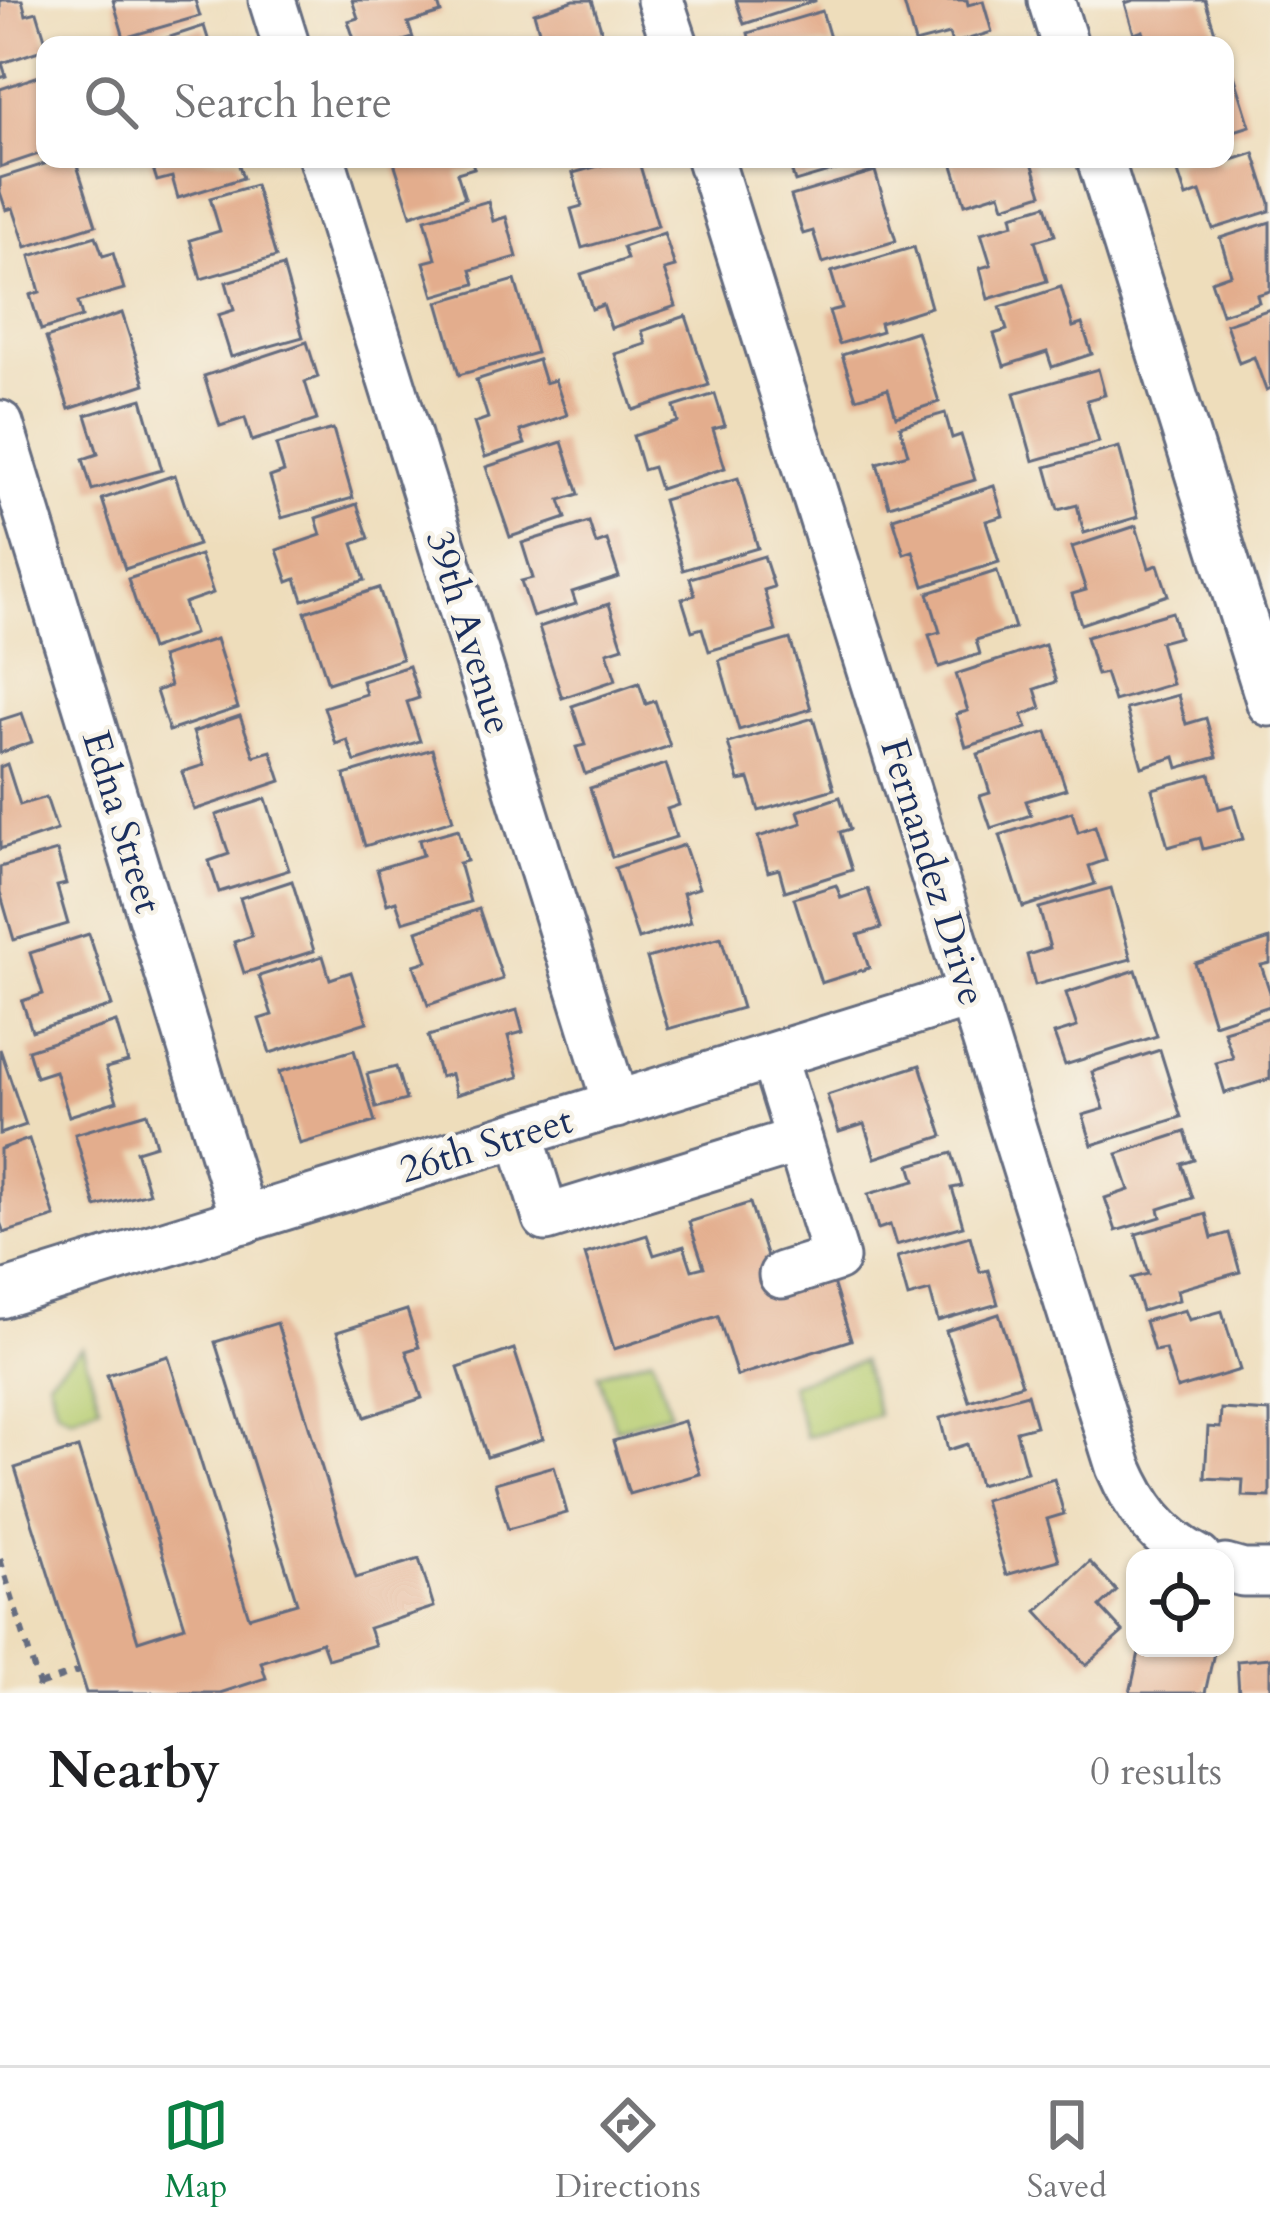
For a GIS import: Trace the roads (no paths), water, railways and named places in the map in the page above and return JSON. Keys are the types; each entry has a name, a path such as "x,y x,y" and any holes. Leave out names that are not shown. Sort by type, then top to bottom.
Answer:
{"street":[{"path":"272,0 283,36"},
{"path":"660,0 671,36"},
{"path":"1051,0 1062,36"},
{"name":"39th Avenue","path":"325,168 616,1105"},
{"name":"Fernandez Drive","path":"713,168 1119,1467 1132,1499 1179,1549"},
{"path":"1103,168 1270,703"},
{"name":"Edna Street","path":"0,424 244,1220"},
{"name":"26th Street","path":"0,1295 971,994"},
{"path":"773,1056 836,1258 782,1275"},
{"path":"520,1134 546,1218 800,1140"},
{"path":"1234,1570 1270,1573"}]}
